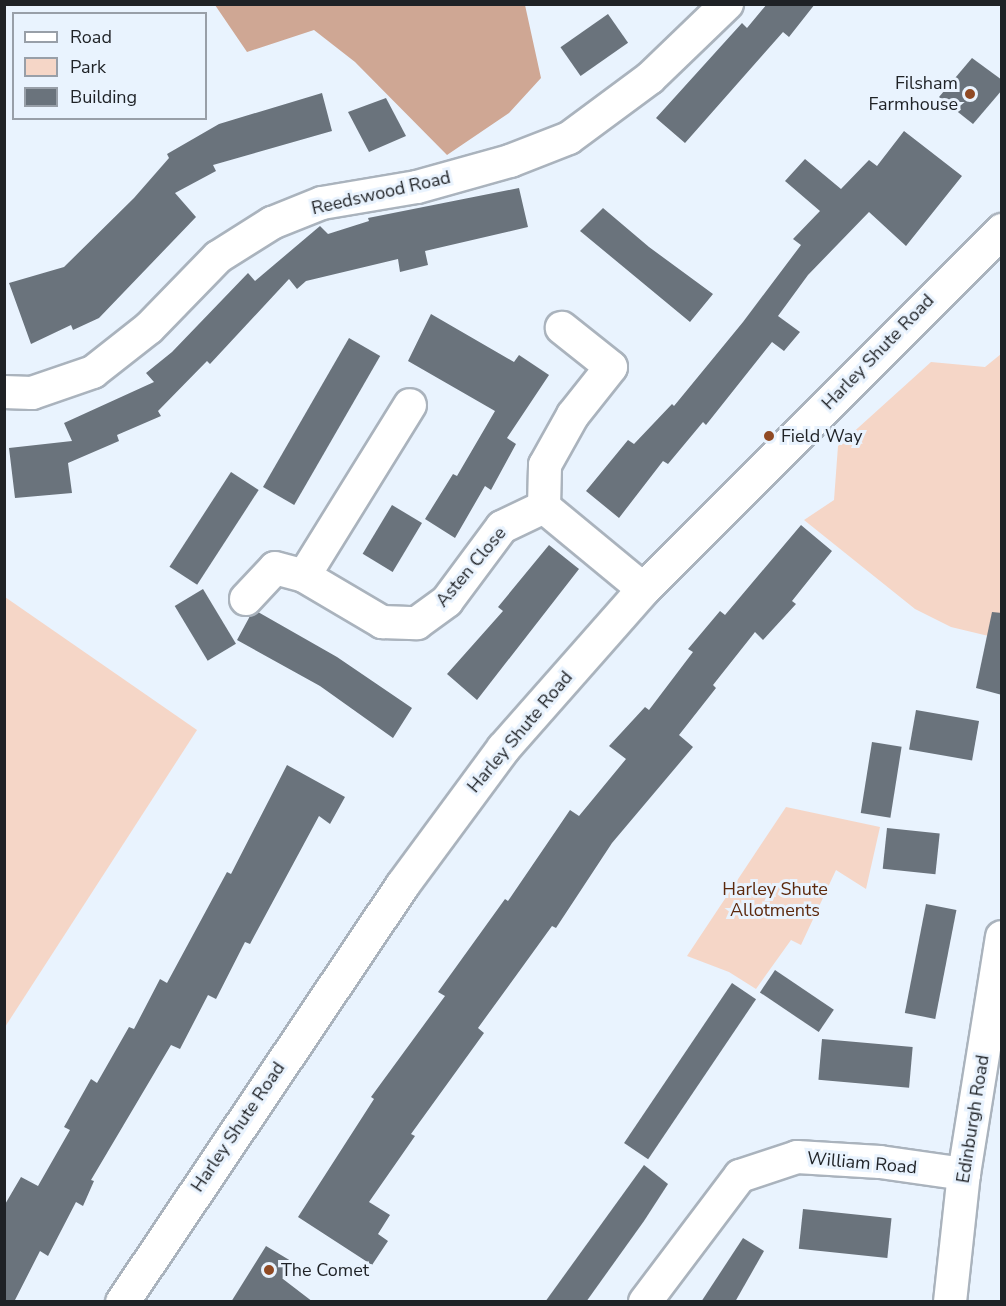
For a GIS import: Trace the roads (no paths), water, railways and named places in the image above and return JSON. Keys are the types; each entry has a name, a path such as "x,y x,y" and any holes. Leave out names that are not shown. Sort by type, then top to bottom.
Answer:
{"main road":[{"name":"Harley Shute Road","path":"122,1302 436,839 503,747 643,589 1002,230"}],"street":[{"name":"Reedswood Road","path":"4,392 32,393 93,372 149,328 218,256 272,223 322,203 417,187 510,161 569,138 651,78 727,4"},
{"path":"562,328 611,367 573,415 545,465 544,507 643,589"},
{"path":"304,576 410,405"},
{"name":"Asten Close","path":"246,599 274,567 304,576 382,622 417,623 447,601 502,527 544,507"},
{"name":"Edinburgh Road","path":"951,1302 964,1174 1002,937"},
{"name":"William Road","path":"645,1302 740,1176 797,1157 880,1162 964,1174"}],"place":[{"name":"Filsham Farmhouse","path":"970,94"},
{"name":"Field Way","path":"769,436"},
{"name":"The Comet","path":"269,1270"}],"park label":[{"name":"Harley Shute Allotments","path":"775,900"}]}
